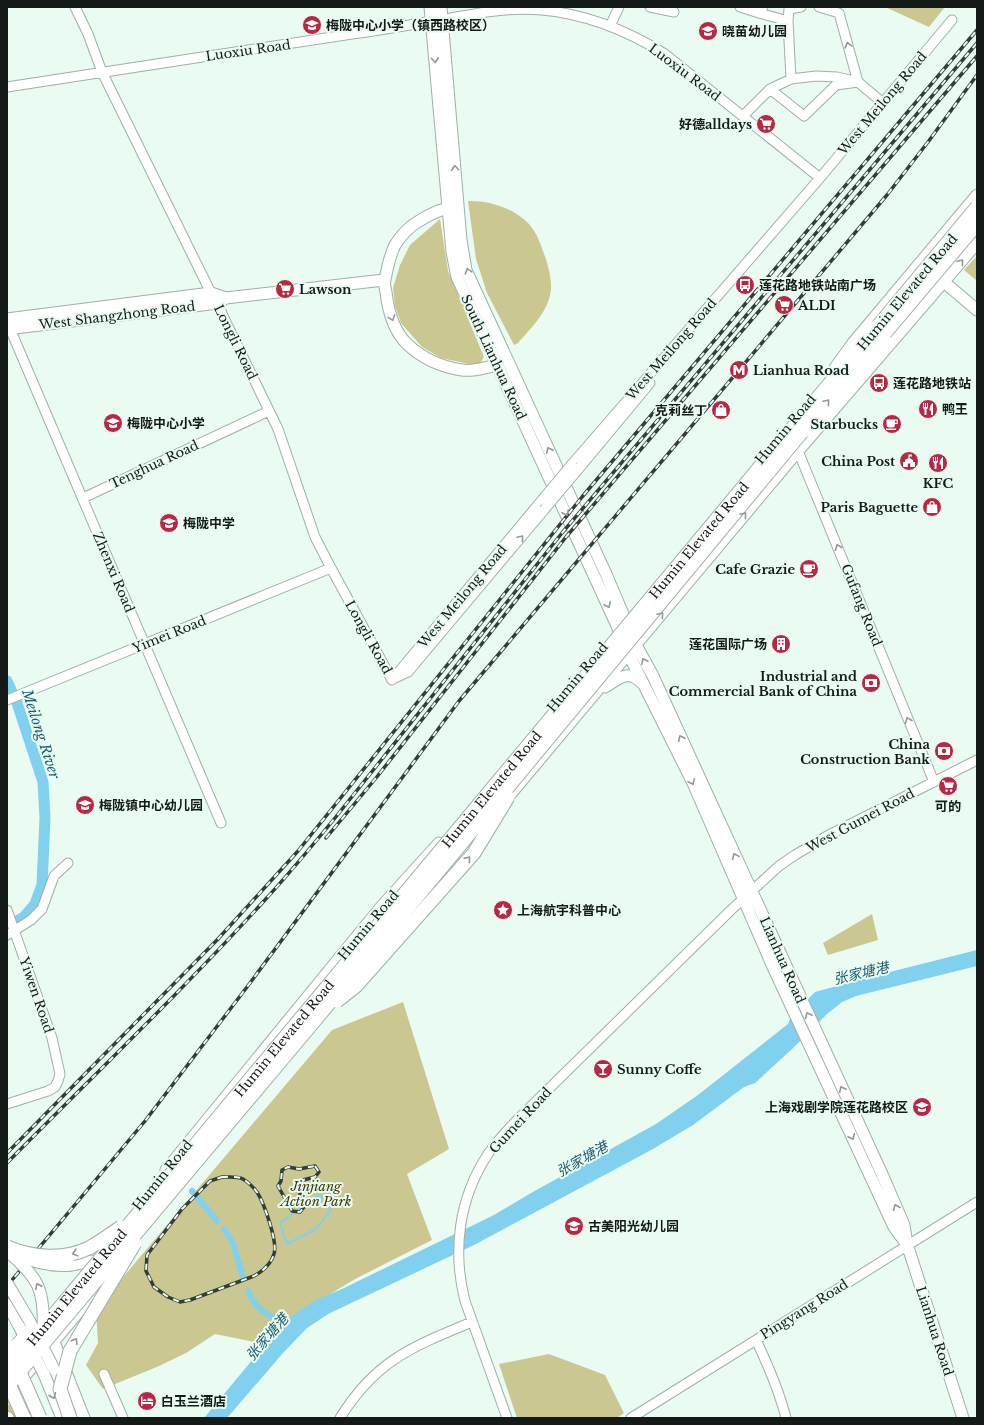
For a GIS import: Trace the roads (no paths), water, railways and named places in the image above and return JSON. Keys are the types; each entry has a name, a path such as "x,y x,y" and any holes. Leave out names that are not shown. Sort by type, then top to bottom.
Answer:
{"highway":[{"name":"Humin Elevated Road","path":"7,1387 155,1201 977,207"},
{"name":"Humin Elevated Road","path":"7,1371 316,1019 816,415 977,224"},
{"path":"316,1019 356,986 474,853 508,797"},
{"path":"7,1247 20,1252 42,1256 63,1256 90,1247 125,1225 155,1201"},
{"path":"70,1418 60,1389 70,1351 155,1201"},
{"path":"7,1356 78,1275 125,1225"},
{"path":"7,1343 40,1418"},
{"path":"7,1380 24,1418"}],"main road":[{"name":"South Lianhua Road","path":"430,7 436,20 453,207 452,252 457,277 644,684"},
{"name":"South Lianhua Road","path":"436,20 441,7"},
{"name":"Humin Road","path":"7,1362 92,1261 381,908 441,841 716,511 782,435 836,368 853,343 977,195"},
{"name":"South Lianhua Road","path":"453,207 466,270 626,619 636,645 653,676"},
{"path":"453,207 429,214 408,228 395,246 384,280 391,317 406,343 434,363 462,370 474,370 498,365"},
{"name":"Humin Road","path":"7,1397 798,451 810,445 936,302 944,282 977,243"},
{"path":"917,266 944,282 977,310"},
{"name":"West Shangzhong Road","path":"8,324 218,298 384,280"},
{"path":"599,690 625,675 636,676 644,684"},
{"name":"Lianhua Road","path":"653,676 801,1001 811,1034 894,1227 907,1244 963,1418"},
{"name":"Lianhua Road","path":"644,684 693,783 743,899 794,1011 811,1034"},
{"name":"Humin Road","path":"7,1380 155,1201 186,1166 205,1161"},
{"path":"7,1251 41,1264 57,1266 92,1261"},
{"path":"7,1251 32,1275 40,1290 44,1313 42,1338"},
{"path":"7,1283 54,1369 75,1418"},
{"path":"7,1304 44,1374 62,1418"},
{"path":"45,1317 53,1342 84,1418"}],"street":[{"name":"Longli Road","path":"75,7 88,34 102,72 218,298 223,316 287,451 309,520 331,568 392,680"},
{"path":"610,26 619,7"},
{"path":"650,7 674,12"},
{"path":"740,7 761,10 788,20"},
{"path":"791,79 788,20 789,9 801,7"},
{"path":"819,7 839,13 858,82"},
{"name":"Luoxiu Road","path":"7,87 487,12 523,9 544,10 591,20 610,26 642,40 665,54 820,178"},
{"name":"West Meilong Road","path":"392,680 542,500 576,465 952,20"},
{"path":"743,116 770,89 791,79 816,76 837,77 858,82 883,102"},
{"path":"770,89 804,116 836,85 858,82"},
{"name":"Zhenxi Road","path":"8,324 221,823"},
{"name":"Tenghua Road","path":"83,498 269,411"},
{"name":"Gufang Road","path":"782,435 798,451 934,782"},
{"path":"392,680 408,672 544,510 576,465"},
{"name":"Yimei Road","path":"7,700 331,568"},
{"name":"West Gumei Road","path":"751,891 779,866 813,844 977,760"},
{"path":"11,933 31,920 42,909 54,876 68,863"},
{"name":"Gumei Road","path":"507,1418 472,1322 461,1286 458,1258 460,1225 465,1200 471,1184 488,1153 500,1137 751,891"},
{"name":"Yiwen Road","path":"7,910 11,921 11,933 52,1038 60,1074 55,1087 48,1091 7,1104"},
{"name":"Pingyang Road","path":"631,1418 907,1244 977,1202"},
{"path":"340,1418 362,1387 373,1375 388,1364 418,1345 472,1322"},
{"path":"756,1340 773,1376 786,1418"},
{"path":"104,1374 123,1418"}],"water":[{"path":"977,950 977,966 856,996 842,1002 827,1014 755,1083 744,1087 693,1125 653,1149 474,1245 328,1314 307,1328 283,1353 227,1418 204,1418 268,1341 285,1322 299,1311 315,1300 342,1289 494,1215 656,1124 698,1095 788,1024 791,1016 815,992"}],"waterway":[{"name":"Meilong River","path":"7,681 17,703 43,782 45,818 42,885 35,904 24,917 7,926"},
{"path":"192,1191 217,1221"},
{"path":"317,1196 321,1196 331,1210 316,1229 287,1244 280,1223 317,1196"},
{"path":"224,1229 233,1243 243,1277"},
{"name":"张家塘港","path":"248,1291 261,1309 271,1317 291,1327"}],"railway":[{"path":"7,1153 217,940 298,851 582,497 977,30"},
{"path":"7,1163 233,935 291,870 335,818 562,533 977,43"},
{"path":"326,838 376,778 566,537 977,56"},
{"path":"7,1286 145,1121 247,987 459,701 887,195 977,75"},
{"path":"315,1166 319,1172 315,1177 299,1181 298,1187 304,1207 300,1212 292,1211 278,1186 281,1181 282,1170 288,1167 299,1169 315,1166"},
{"path":"222,1177 241,1178 249,1183 257,1192 267,1213 274,1241 274,1254 266,1267 254,1276 190,1300 180,1302 168,1297 154,1287 146,1271 147,1255 182,1209 210,1181 222,1177"}],"place":[{"name":"梅陇中心小学（镇西路校区）","path":"312,25"},
{"name":"晓苗幼儿园","path":"708,31"},
{"name":"好德alldays","path":"766,124"},
{"name":"莲花路地铁站南广场","path":"745,285"},
{"name":"Lawson","path":"285,289"},
{"name":"ALDI","path":"784,305"},
{"name":"Lianhua Road","path":"739,370"},
{"name":"莲花路地铁站","path":"879,383"},
{"name":"鸭王","path":"928,409"},
{"name":"克莉丝丁","path":"721,410"},
{"name":"梅陇中心小学","path":"113,423"},
{"name":"Starbucks","path":"892,424"},
{"name":"China Post","path":"909,461"},
{"name":"KFC","path":"938,463"},
{"name":"Paris Baguette","path":"932,507"},
{"name":"梅陇中学","path":"169,523"},
{"name":"Cafe Grazie","path":"809,569"},
{"name":"莲花国际广场","path":"781,644"},
{"name":"Industrial and Commercial Bank of China","path":"871,683"},
{"name":"China Construction Bank","path":"944,751"},
{"name":"可的","path":"948,786"},
{"name":"梅陇镇中心幼儿园","path":"85,805"},
{"name":"上海航宇科普中心","path":"503,910"},
{"name":"Sunny Coffe","path":"603,1069"},
{"name":"上海戏剧学院莲花路校区","path":"922,1107"},
{"name":"古美阳光幼儿园","path":"574,1226"},
{"name":"白玉兰酒店","path":"147,1401"}],"park label":[{"name":"Jinjiang Action Park","path":"316,1194"}]}
